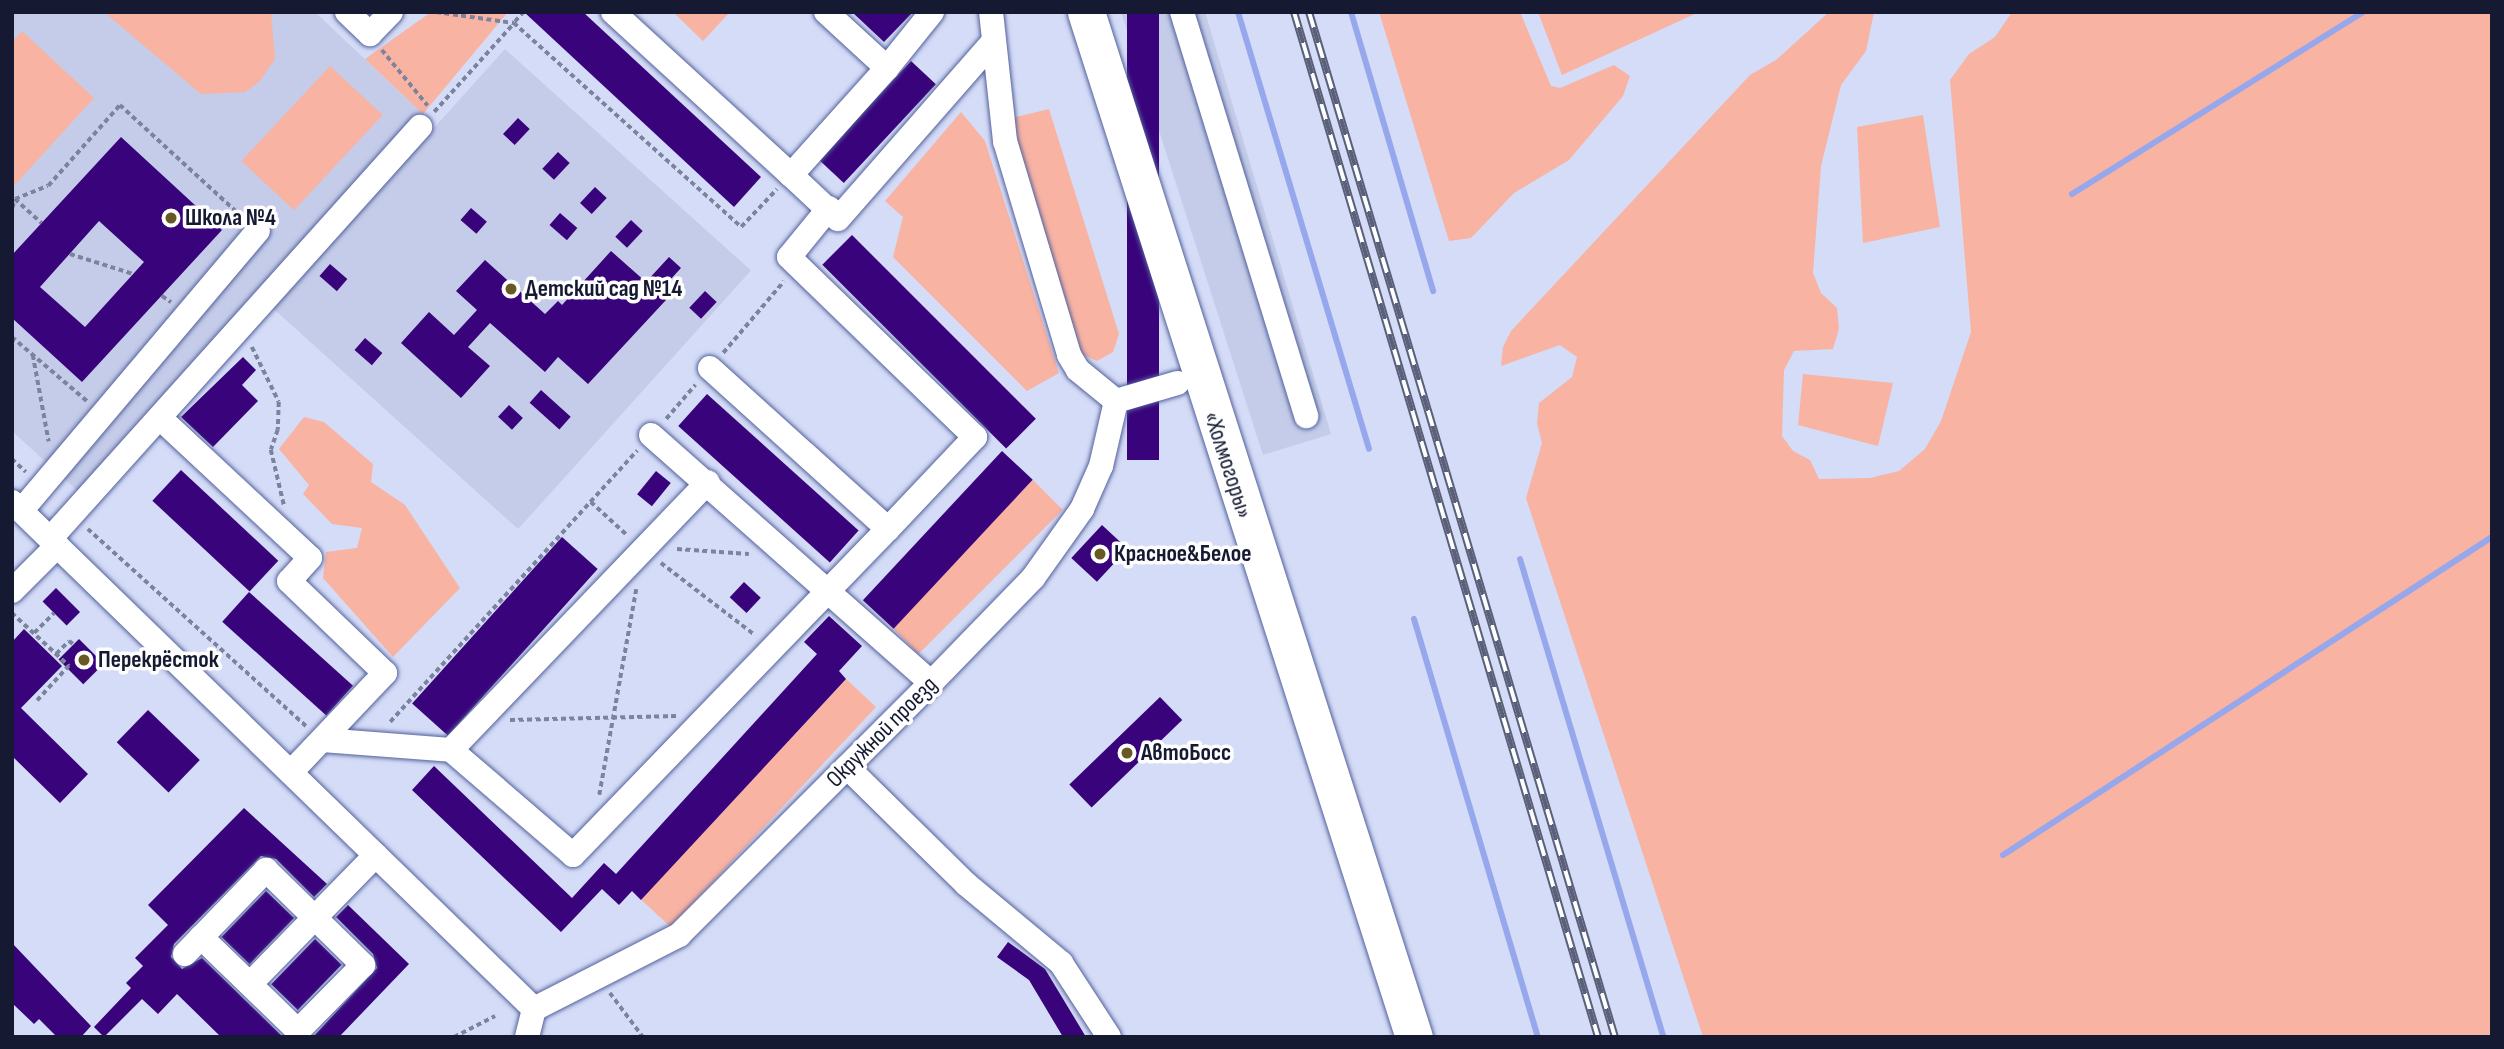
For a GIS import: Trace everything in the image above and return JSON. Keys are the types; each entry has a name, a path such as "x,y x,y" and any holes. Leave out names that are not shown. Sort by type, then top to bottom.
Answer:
{"highway":[{"name":"«Холмогоры»","path":"1061,12 1387,1037"},
{"name":"«Холмогоры»","path":"1086,12 1413,1037"}],"street":[{"path":"347,12 370,34 391,12"},
{"path":"613,12 838,219 992,43"},
{"path":"826,12 887,68"},
{"path":"791,175 887,68 932,12"},
{"path":"992,12 992,43 1005,141 1069,355 1077,370 1116,401 1177,383"},
{"path":"1182,12 1306,416"},
{"path":"12,591 73,515 427,120"},
{"path":"321,740 451,750 573,855 830,592 975,436 789,257 829,208"},
{"path":"254,228 42,487 17,506 534,1009 527,1037"},
{"path":"710,368 888,529"},
{"name":"Окружной проезд","path":"534,1009 679,935 1033,578 1082,509 1101,466 1116,401"},
{"path":"160,418 310,558 289,581 385,673 291,772"},
{"path":"651,435 708,482 931,683"},
{"path":"451,750 708,482"},
{"path":"847,767 966,884 1060,962 1109,1037"},
{"path":"250,984 376,855"},
{"path":"266,870 315,918 363,965 298,1031 250,984 193,945 266,870"}],"path":[{"path":"436,12 514,23 741,227 791,175"},
{"path":"370,34 427,120 524,12"},
{"path":"15,199 48,186 120,105 254,228"},
{"path":"12,208 15,199"},
{"path":"15,199 41,223"},
{"path":"70,254 133,274"},
{"path":"371,744 651,435 797,265"},
{"path":"241,326 279,402 278,430 271,450 282,482 289,538"},
{"path":"12,337 97,410"},
{"path":"12,459 42,487 54,468 33,355"},
{"path":"591,502 643,550 774,649"},
{"path":"73,515 321,740"},
{"path":"643,550 791,557"},
{"path":"592,835 643,550"},
{"path":"34,634 54,613"},
{"path":"12,614 69,666 37,701"},
{"path":"56,654 69,641 74,645"},
{"path":"480,720 709,716"},
{"path":"598,977 643,1037"},
{"path":"454,1037 495,1016"}],"shaded area":[{"name":"Школа №4","path":"12,12 315,12 423,114 82,495 12,431"},
{"path":"104,12 271,12 275,59 259,82 245,92 201,94"},
{"path":"431,12 508,12 423,114 365,59"},
{"path":"673,12 730,12 703,41"},
{"path":"1121,12 1205,12 1331,434 1263,455"},
{"path":"1379,12 1520,12 1551,86 1560,88 1614,65 1630,76 1623,96 1569,160 1514,193 1471,238 1449,241"},
{"path":"1538,12 1699,12 1562,75"},
{"path":"1829,12 1874,12 1866,51 1841,85 1821,166 1813,273 1821,293 1837,308 1839,329 1833,349 1794,351 1784,370 1782,436 1793,451 1810,460 1819,479 1870,478 1899,471 1925,449 1941,421 1971,332 1950,80 1969,54 1995,37 2012,12 2492,12 2492,1037 1703,1037 1526,498 1542,443 1537,423 1539,403 1572,377 1577,357 1560,345 1501,366 1503,347 1511,331 1750,75 1776,60"},
{"path":"22,31 94,98 12,188 12,42"},
{"name":"Детский сад №14","path":"505,49 751,270 518,529 272,308"},
{"path":"330,66 383,115 294,210 241,161"},
{"path":"1049,109 1119,334 1113,352 1097,361 1081,354 1008,119"},
{"path":"961,112 985,141 1059,373 1027,391 893,257 903,217 885,201"},
{"path":"1923,115 1940,227 1863,243 1857,127"},
{"path":"1803,374 1893,383 1878,446 1798,425"},
{"path":"304,417 324,422 373,464 371,482 405,505 460,588 393,657 323,578 326,552 357,548 362,528 332,524 303,494 309,485 279,449"},
{"path":"1033,480 1063,510 918,654 889,624"},
{"path":"846,679 876,707 671,927 641,899"}],"building":[{"path":"524,12 583,12 761,177 734,207"},
{"path":"852,12 913,12 884,42"},
{"path":"1127,12 1159,12 1159,460 1127,460"},
{"path":"911,61 936,84 844,183 819,160"},
{"path":"518,118 530,129 515,145 503,134"},
{"path":"121,137 222,230 82,382 12,318 12,255","holes":["99,221 144,262 85,327 40,287"]},
{"path":"558,152 570,163 554,180 542,169"},
{"path":"595,187 607,198 592,214 580,203"},
{"path":"471,208 487,222 476,234 461,220"},
{"path":"560,213 577,228 567,240 550,225"},
{"path":"631,220 643,231 627,248 615,237"},
{"path":"852,235 1036,419 1006,449 822,265"},
{"path":"611,251 646,282 669,257 681,268 658,293 666,300 588,384 558,357 545,372 490,323 468,347 490,366 461,398 401,343 429,312 454,335 477,310 456,291 485,260 545,314 558,301 562,305"},
{"path":"330,264 347,279 337,291 320,276"},
{"path":"705,291 717,302 701,319 689,308"},
{"path":"365,338 382,353 372,365 355,350"},
{"path":"243,357 256,370 242,385 258,401 213,447 181,417"},
{"path":"541,390 571,417 559,429 530,403"},
{"path":"707,394 859,531 830,562 678,426"},
{"path":"509,405 523,418 512,430 498,417"},
{"path":"1002,451 1033,480 894,629 863,600"},
{"path":"181,470 278,561 250,591 152,501"},
{"path":"656,471 671,483 652,506 637,494"},
{"name":"Красное&Белое","path":"1102,525 1128,549 1097,582 1071,558"},
{"path":"562,537 598,569 448,736 412,703"},
{"path":"744,582 761,598 746,613 730,597"},
{"path":"56,588 80,612 67,625 43,601"},
{"path":"249,592 353,686 326,715 222,622"},
{"path":"829,616 862,646 839,671 846,679 641,900 632,891 619,905 602,889 561,932 412,790 434,766 572,898 604,863 616,874 817,654 804,642"},
{"path":"24,629 62,666 21,708 88,774 60,803 12,756 12,642"},
{"name":"Перекрёсток","path":"79,639 104,664 83,684 58,660"},
{"name":"АвтоБосс","path":"1160,697 1182,720 1092,808 1069,785"},
{"path":"148,710 200,760 169,792 117,742"},
{"path":"244,808 327,884 314,897 276,859 261,856 174,944 171,957 182,969 202,958 283,1037 221,1037 177,994 158,1014 142,999 104,1037 94,1027 131,988 126,983 143,966 135,958 168,925 148,905"},
{"path":"266,891 294,918 250,964 222,937"},
{"path":"348,905 409,964 339,1037 313,1037 377,968 373,954 336,917"},
{"path":"315,939 342,965 298,1010 271,984"},
{"path":"1008,942 1045,969 1086,1037 1063,1037 1029,980 997,957"},
{"path":"12,943 91,1026 81,1037 57,1037 39,1019 34,1024 12,1003"}],"waterway":[{"path":"1238,12 1369,449"},
{"path":"1351,12 1433,291"},
{"path":"2072,194 2363,12"},
{"path":"2003,855 2492,537"},
{"path":"1520,559 1663,1037"},
{"path":"1414,619 1538,1037"}],"railway":[{"path":"1294,12 1598,1037"},
{"path":"1309,12 1615,1037"}],"place":[{"name":"Школа №4","path":"171,218"},
{"name":"Детский сад №14","path":"511,289"},
{"name":"Красное&Белое","path":"1100,554"},
{"name":"Перекрёсток","path":"84,660"},
{"name":"АвтоБосс","path":"1127,753"}]}
